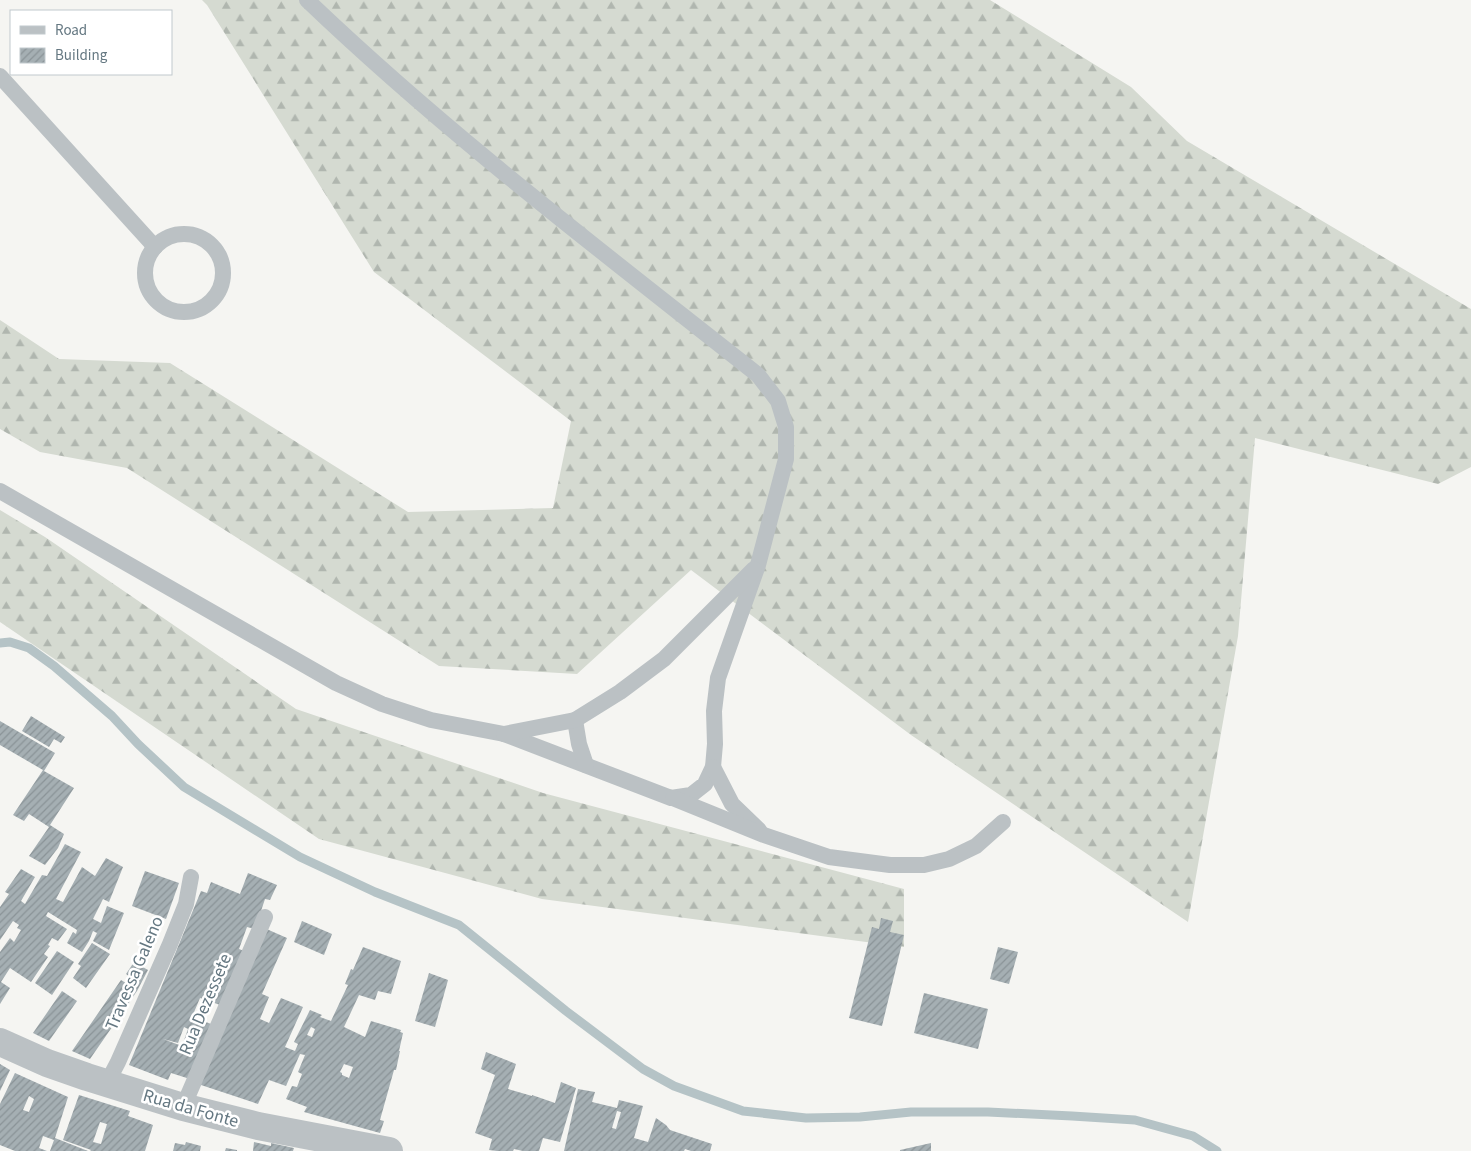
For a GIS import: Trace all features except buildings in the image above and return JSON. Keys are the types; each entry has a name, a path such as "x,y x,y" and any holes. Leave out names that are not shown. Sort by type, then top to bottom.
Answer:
{"street":[{"name":"Rua da Fonte","path":"0,1042 47,1063 184,1107 258,1126 389,1151"}],"lane":[{"path":"307,0 358,49 448,127 758,375 778,401 786,427 786,460 758,565 718,678 714,711 715,744 713,767 705,784 691,795 671,798"},
{"path":"0,76 155,247"},
{"path":"177,234 190,234 203,238 213,246 220,257 223,270 222,283 217,295 208,305 196,311 184,313 171,310 160,304 152,295 147,284 146,270 148,258 155,247 165,239 177,234"},
{"path":"0,491 336,683 382,704 431,720 504,734 764,836 829,857 890,865 924,865 949,859 976,846 1003,822"},
{"path":"504,734 575,720 620,692 664,658 758,565"},
{"path":"575,720 578,744 586,766"},
{"path":"713,767 732,804 764,836"},
{"name":"Travessa Galeno","path":"107,1083 170,944 186,904 192,877"},
{"name":"Rua Dezessete","path":"184,1107 264,917"}],"green space":[{"path":"202,0 990,0 1131,87 1187,141 1471,309 1471,467 1438,484 1255,438 1238,636 1188,922 911,735 691,570 577,674 439,666 127,468 40,452 0,429 0,320 59,359 170,363 408,512 553,508 571,421 374,272 207,5"},
{"path":"0,510 45,537 296,709 543,793 904,889 904,947 542,899 319,839 0,622"}],"waterway":[{"path":"0,643 10,642 29,648 54,666 112,716 138,744 184,787 300,857 375,892 459,925 566,1011 643,1069 674,1086 743,1111 806,1118 860,1117 911,1112 988,1112 1135,1120 1193,1136 1217,1151"}]}
